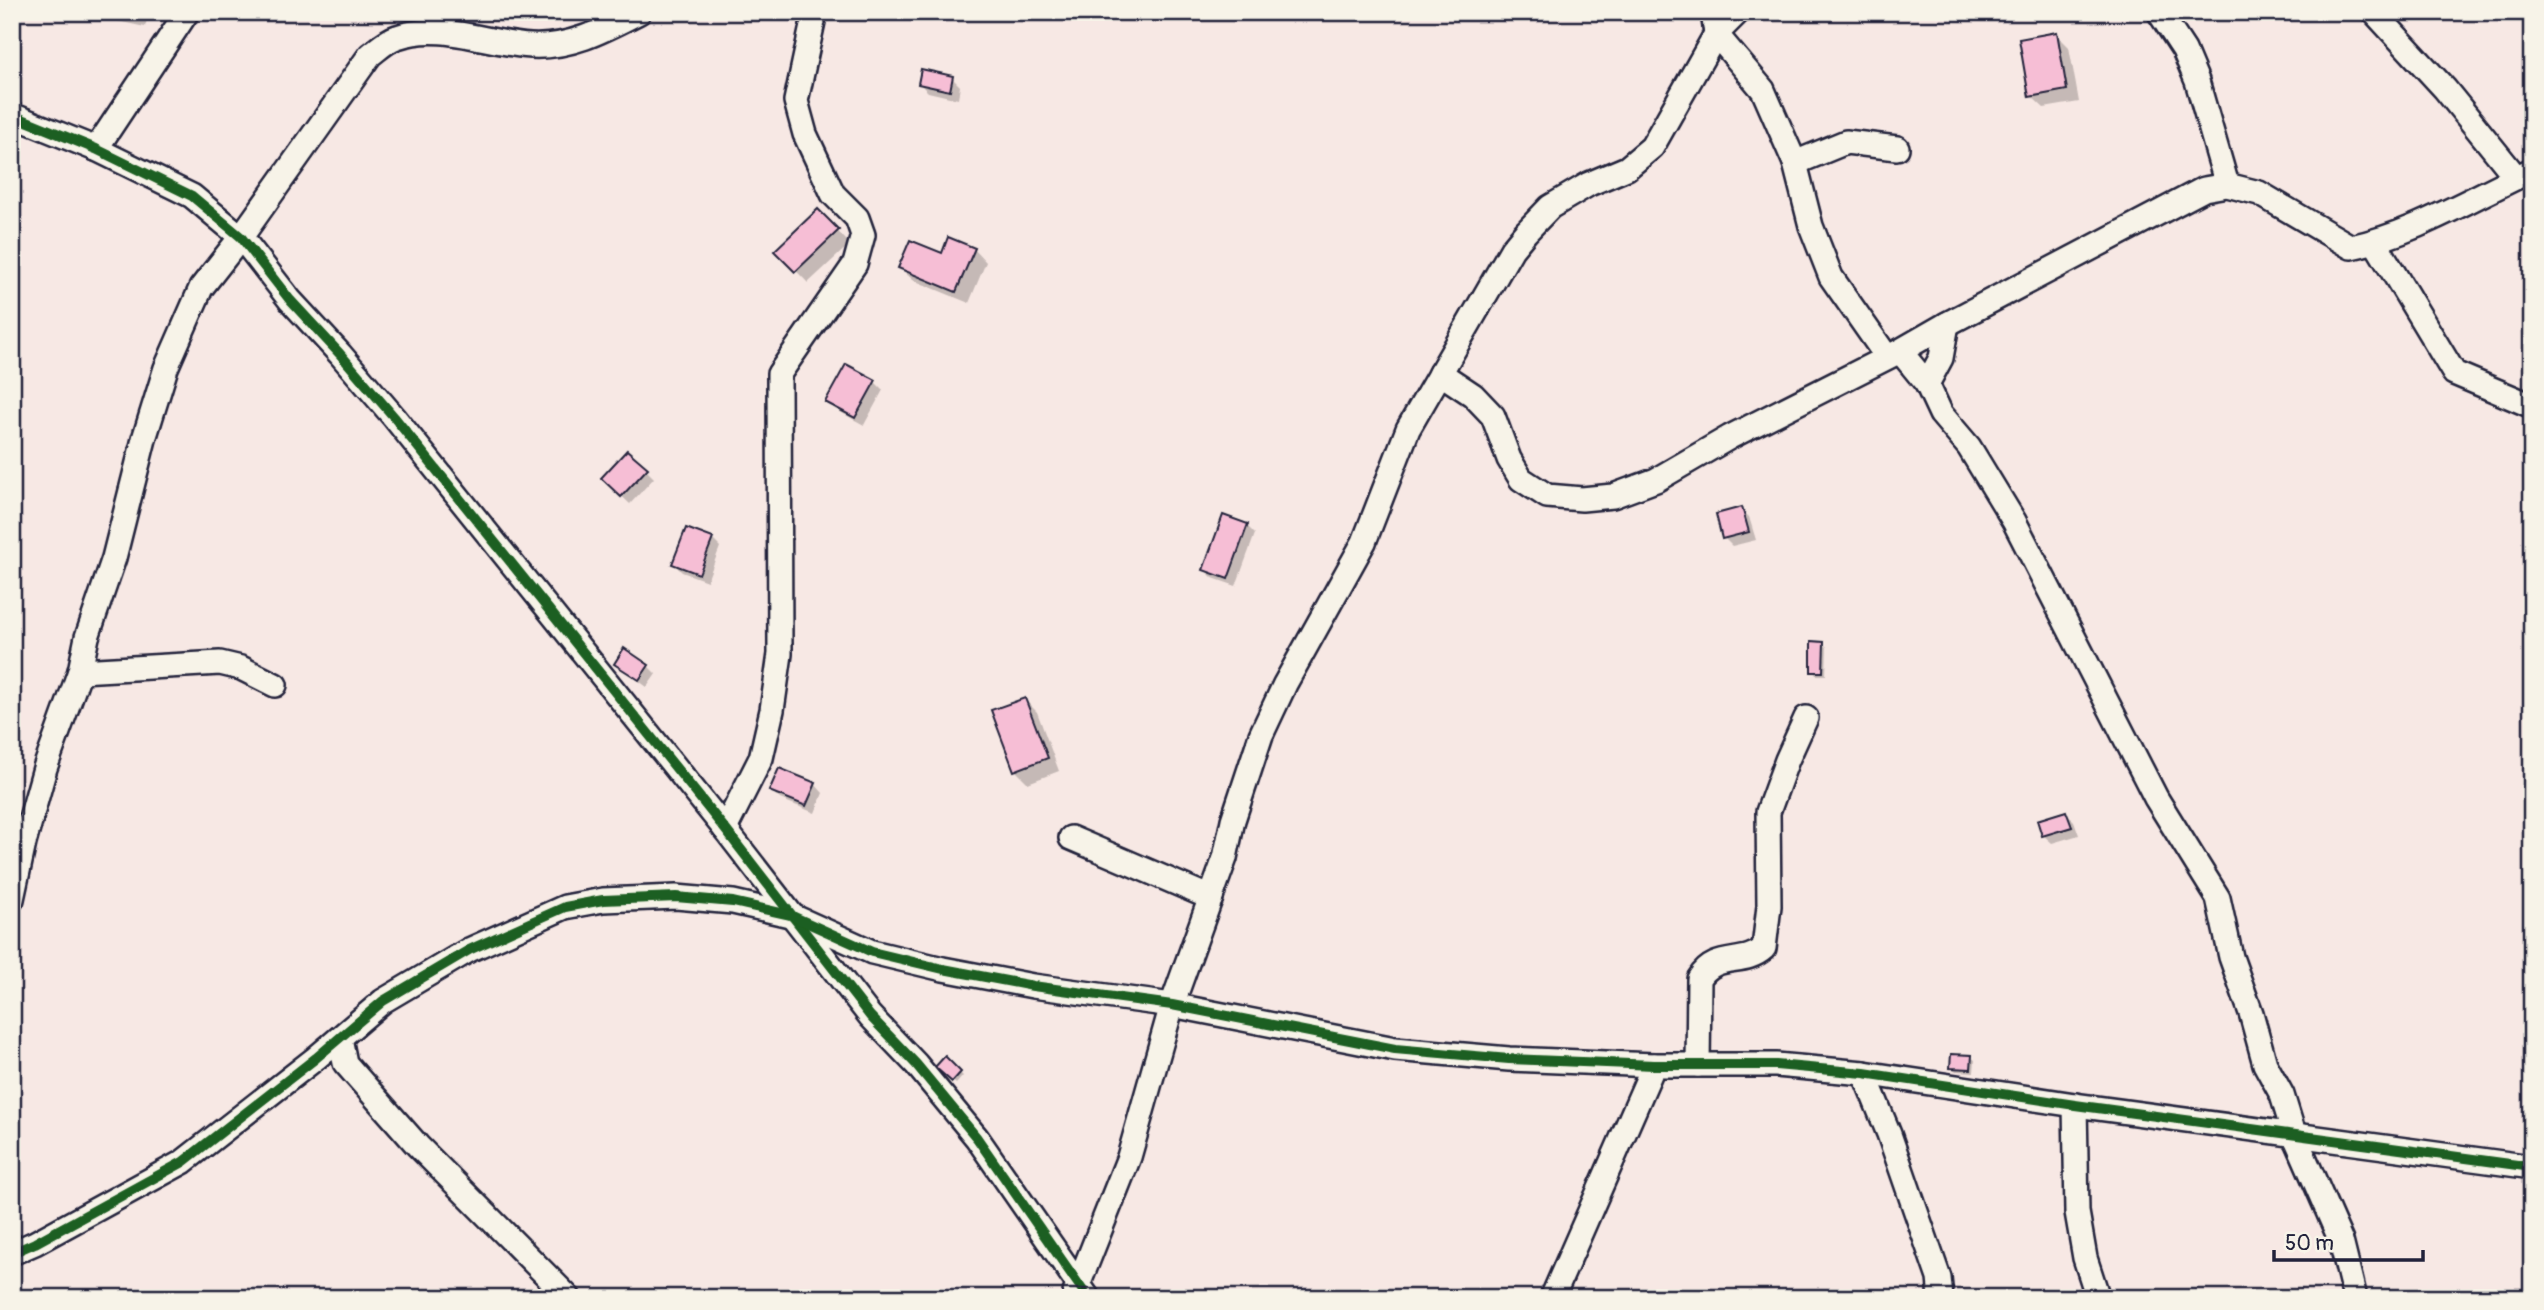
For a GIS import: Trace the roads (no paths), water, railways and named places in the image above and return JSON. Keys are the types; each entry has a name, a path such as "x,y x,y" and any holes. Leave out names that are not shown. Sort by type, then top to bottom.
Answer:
{"street":[{"path":"96,149 187,12"},
{"path":"12,899 45,768 80,671 87,637 114,558 144,439 166,368 201,288 241,237 370,55 395,37 420,32 456,33 531,46 568,44 639,12"},
{"path":"725,829 761,758 772,710 780,654 779,374 855,264 863,235 857,218 833,194 805,134 796,101 815,12"},
{"path":"1080,1293 1129,1157 1172,1005 1211,898 1261,735 1285,684 1364,542 1408,429 1512,249 1525,232 1550,207 1589,184 1627,168 1652,147 1714,23 1738,12"},
{"path":"2159,12 2184,50 2197,81 2227,185"},
{"path":"1440,373 1473,396 1493,416 1521,479 1547,496 1582,499 1613,496 1656,480 1730,437 1894,354 2204,189 2227,185 2259,193 2351,247 2375,242 2524,174 2374,12"},
{"path":"1714,23 1763,90 1795,163 1811,226 1831,277 1894,354 1927,384 1941,414 1969,447 2026,542 2156,798 2218,898 2231,957 2251,1013 2265,1064 2282,1095 2294,1134 2341,1241 2356,1298"},
{"path":"12,115 96,149 192,196 241,237 289,300 394,417 725,829 870,1016 916,1064 977,1138 1056,1248 1080,1293"},
{"path":"1795,163 1846,142 1897,148"},
{"path":"2375,242 2454,373 2532,406"},
{"path":"1927,384 1941,358 1947,324"},
{"path":"80,671 220,663 241,668 275,685"},
{"path":"1698,1065 1699,979 1706,967 1723,961 1756,956 1764,948 1769,906 1768,812 1806,718"},
{"path":"1071,838 1211,898"},
{"path":"12,1253 183,1162 316,1058 383,1001 480,945 565,907 603,901 676,897 733,902 790,915 872,952 943,969 1033,986 1172,1005 1395,1049 1509,1059 1654,1065 1776,1065 1864,1073 2075,1105 2532,1167"},
{"path":"340,1038 345,1063 418,1146 569,1298"},
{"path":"316,1058 345,1063"},
{"path":"1552,1298 1654,1065"},
{"path":"1864,1073 1889,1135 1939,1278 1941,1298"},
{"path":"2075,1105 2077,1212 2085,1258 2098,1298"}]}
